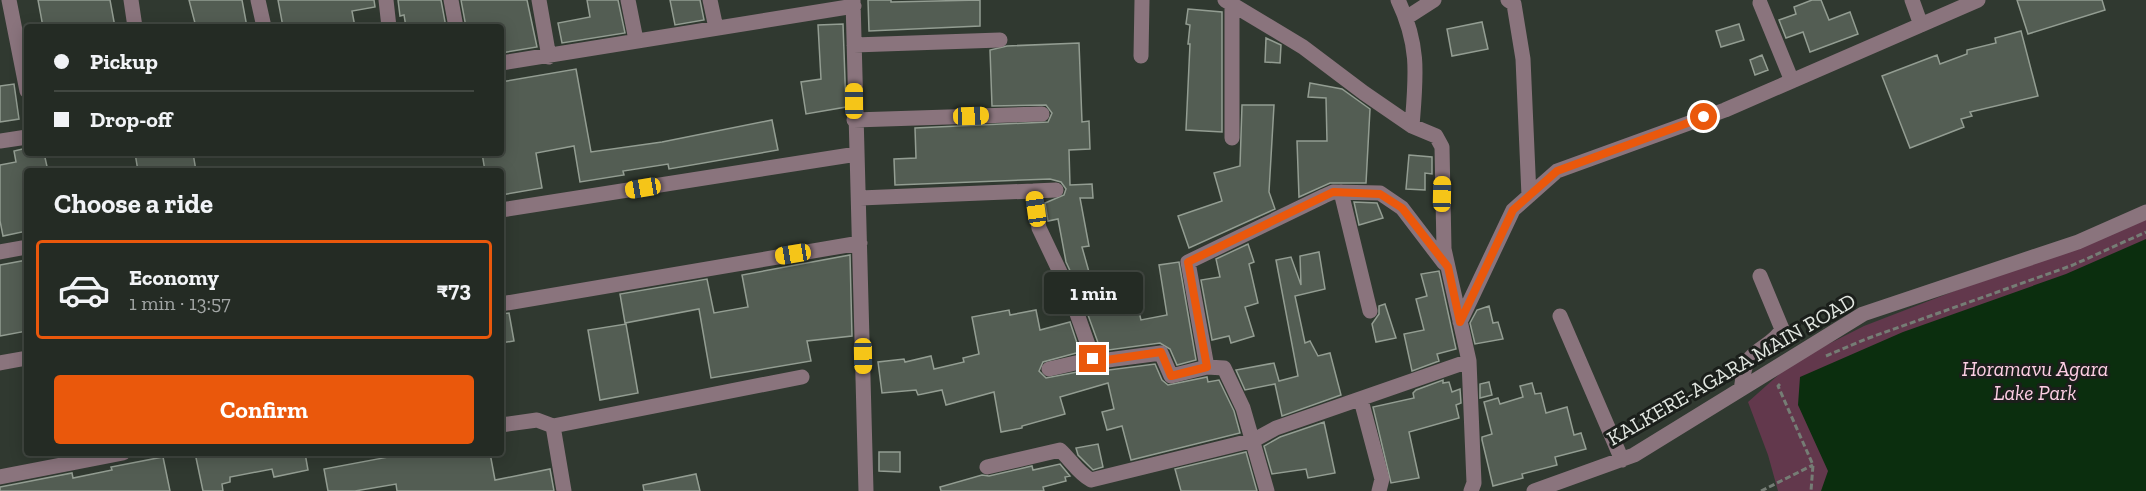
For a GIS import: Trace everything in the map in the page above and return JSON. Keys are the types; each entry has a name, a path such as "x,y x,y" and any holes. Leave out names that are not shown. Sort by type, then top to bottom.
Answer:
{"street":[{"path":"9,0 24,76"},
{"path":"131,0 135,24"},
{"path":"258,0 263,24"},
{"path":"386,0 389,24"},
{"path":"452,0 456,24"},
{"path":"538,0 549,57"},
{"path":"628,0 636,40"},
{"path":"710,0 716,28"},
{"path":"1141,56 1142,0"},
{"path":"1398,0 1406,18 1417,64 1412,126"},
{"path":"1406,18 1434,0"},
{"path":"1508,0 1514,4 1523,59 1529,196"},
{"path":"1912,0 1922,25"},
{"path":"1460,322 1513,210 1557,171 1725,110 1977,1"},
{"path":"1228,2 1303,47 1412,126 1436,136 1442,147 1441,217 1448,267 1470,361 1474,483 1471,491"},
{"path":"1228,2 1232,138"},
{"path":"504,63 549,57 853,3 856,154 860,198 866,491"},
{"path":"1760,3 1791,81"},
{"path":"854,45 1000,40"},
{"path":"855,120 1042,114"},
{"path":"0,141 24,137"},
{"path":"504,210 856,154"},
{"path":"860,198 1056,190"},
{"path":"1034,191 1039,228 1069,291 1093,359"},
{"path":"1207,367 1188,262 1324,196 1341,192 1380,194 1402,208 1448,267"},
{"path":"1341,192 1370,311"},
{"name":"KALKERE-AGARA MAIN ROAD","path":"1534,491 1622,460 1863,314 2060,248 2146,212"},
{"path":"504,303 860,243"},
{"path":"0,252 24,248"},
{"path":"1741,389 1747,363 1762,347 1777,338 1782,329 1760,276"},
{"path":"1560,316 1622,460"},
{"path":"1049,369 1093,359 1100,361 1161,352 1171,376 1207,367 1224,368 1243,408 1268,491"},
{"path":"0,363 24,359"},
{"path":"987,467 1060,450 1077,466 1081,475 1095,486 1254,440 1276,428 1470,361"},
{"path":"504,425 537,420 553,426 802,377"},
{"path":"1361,400 1382,479 1380,491"},
{"path":"553,426 564,491"},
{"path":"0,477 108,456"}],"path":[{"path":"1825,357 1866,339 2073,265 2146,232"},
{"path":"1786,378 1778,386 1813,465 1811,491"},
{"path":"1761,491 1813,465"}],"green space":[{"name":"Horamavu Agara Lake Park","path":"2146,217 2146,491 1778,491 1768,455 1748,402 1793,362 1864,326"}],"shaded area":[{"name":"Horamavu Agara Lake Park","path":"2146,239 2146,491 1821,491 1828,471 1798,405 1800,377 1903,332 2066,274"}],"building":[{"path":"38,0 110,0 114,24 42,24"},
{"path":"189,0 242,0 246,24 195,24"},
{"path":"278,0 374,0 375,7 352,11 354,24 282,24"},
{"path":"398,0 441,0 445,24 406,24 404,15 400,16"},
{"path":"461,0 527,0 537,47 504,52 504,24 465,24"},
{"path":"587,0 618,0 625,33 562,43 558,23 590,17"},
{"path":"670,0 700,0 704,20 675,25"},
{"path":"868,0 891,0 891,2 980,0 980,26 869,31"},
{"path":"1812,0 1821,0 1829,20 1850,12 1858,34 1810,52 1803,32 1786,38 1779,20 1796,14 1794,7"},
{"path":"2017,0 2102,0 2105,10 2028,34"},
{"path":"1188,9 1222,12 1222,132 1186,130 1190,44 1188,44 1190,25 1186,24"},
{"path":"1482,22 1488,49 1452,56 1447,29"},
{"path":"843,24 846,107 806,114 801,82 821,79 818,25"},
{"path":"1739,24 1744,40 1721,47 1716,31"},
{"path":"2021,31 2038,96 1970,112 1972,116 1961,119 1964,127 1910,148 1882,76 1937,55 1940,64 1967,54 1967,50 1996,43 1995,38"},
{"path":"1266,38 1281,45 1280,63 1265,62"},
{"path":"1079,43 1082,122 1089,121 1090,149 1069,150 1070,185 1092,184 1093,198 1080,198 1089,246 1082,247 1089,272 1073,277 1066,262 1058,219 1048,221 1045,203 1064,195 1066,189 1061,182 1050,179 895,185 894,159 916,158 915,128 1048,122 1052,113 1046,105 992,106 990,50 1007,46"},
{"path":"1762,55 1768,70 1755,75 1750,60"},
{"path":"576,69 591,152 662,142 772,120 778,150 669,169 668,164 623,171 624,175 580,182 574,146 536,153 542,188 504,194 504,168 484,168 482,156 504,156 504,81"},
{"path":"1310,83 1342,89 1370,109 1366,183 1330,183 1299,197 1297,141 1327,141 1326,98 1308,97"},
{"path":"14,84 19,119 0,122 0,86"},
{"path":"1242,105 1274,105 1269,192 1275,209 1189,248 1178,216 1222,201 1214,173 1240,166"},
{"path":"24,149 24,156 45,156 47,168 24,168 24,232 3,236 0,221 0,165 16,162 14,151"},
{"path":"1409,155 1432,157 1432,174 1425,173 1425,190 1406,189"},
{"path":"136,156 194,156 196,168 138,168"},
{"path":"1354,202 1377,203 1383,218 1359,225"},
{"path":"1248,244 1254,262 1249,264 1258,303 1245,307 1254,336 1231,343 1229,336 1212,340 1201,280 1220,277 1216,259"},
{"path":"1319,252 1325,289 1295,296 1305,343 1310,341 1318,356 1330,353 1341,395 1282,416 1275,384 1245,390 1236,370 1274,363 1279,381 1298,376 1276,260 1291,257 1301,285 1300,256"},
{"path":"850,255 852,336 807,341 811,361 711,378 699,309 625,323 620,294 707,279 714,313 748,307 742,275"},
{"path":"24,261 24,332 0,336 0,265"},
{"path":"1179,262 1196,360 1177,365 1170,349 1160,343 1101,351 1088,315 1111,310 1105,278 1129,273 1141,320 1167,315 1159,265"},
{"path":"1439,271 1456,349 1437,354 1439,361 1412,371 1404,334 1424,330 1416,299 1427,296 1421,274"},
{"path":"1385,304 1396,338 1376,342 1372,324 1379,314 1379,306"},
{"path":"1489,306 1493,323 1498,322 1503,339 1475,344 1470,323 1477,310"},
{"path":"1009,310 1010,315 1036,310 1040,330 1070,322 1080,352 1043,362 1039,371 1046,378 1093,369 1101,371 1155,364 1162,380 1168,385 1207,377 1208,382 1219,380 1234,411 1240,433 1131,460 1122,426 1107,430 1102,412 1114,409 1108,383 1060,397 1065,414 1022,426 1022,428 1001,432 994,392 946,405 942,390 918,395 916,390 882,393 878,362 904,359 905,362 931,356 934,369 964,362 963,358 979,354 972,317"},
{"path":"509,313 514,341 504,343 504,314"},
{"path":"626,324 638,393 600,400 588,330"},
{"path":"1443,380 1443,383 1449,382 1452,392 1460,389 1461,403 1456,405 1459,418 1409,432 1419,478 1391,483 1373,407 1414,398 1413,393 1416,390"},
{"path":"1489,382 1492,395 1480,398 1480,384"},
{"path":"1532,383 1535,394 1541,393 1546,413 1567,407 1574,435 1581,433 1586,449 1555,457 1557,465 1522,474 1523,478 1493,486 1482,440 1482,437 1492,434 1484,402 1498,398 1500,404 1523,397 1520,386"},
{"path":"1324,422 1335,473 1308,478 1306,469 1272,474 1264,446 1280,437"},
{"path":"1098,444 1103,467 1093,470 1078,455 1076,448"},
{"path":"879,452 900,452 900,472 879,471"},
{"path":"1246,452 1257,491 1181,491 1175,469"},
{"path":"196,456 306,456 308,470 274,477 272,469 230,477 230,482 222,484 223,491 203,491"},
{"path":"394,456 491,456 495,480 550,469 554,491 397,491 396,484 355,491 328,491 324,469"},
{"path":"163,457 170,491 0,491 0,487 72,473 73,478 112,470 111,467"},
{"path":"1060,464 1070,476 1065,477 1066,481 1043,487 1044,491 941,491 940,487 982,475 989,476 1032,466 1033,470"},
{"path":"696,474 700,491 644,491 643,485"}],"route":[{"path":"1093,359 1100,361 1161,352 1171,376 1207,367 1188,262 1333,192 1380,194 1402,208 1448,267 1460,322 1513,210 1557,171 1704,117"}]}
